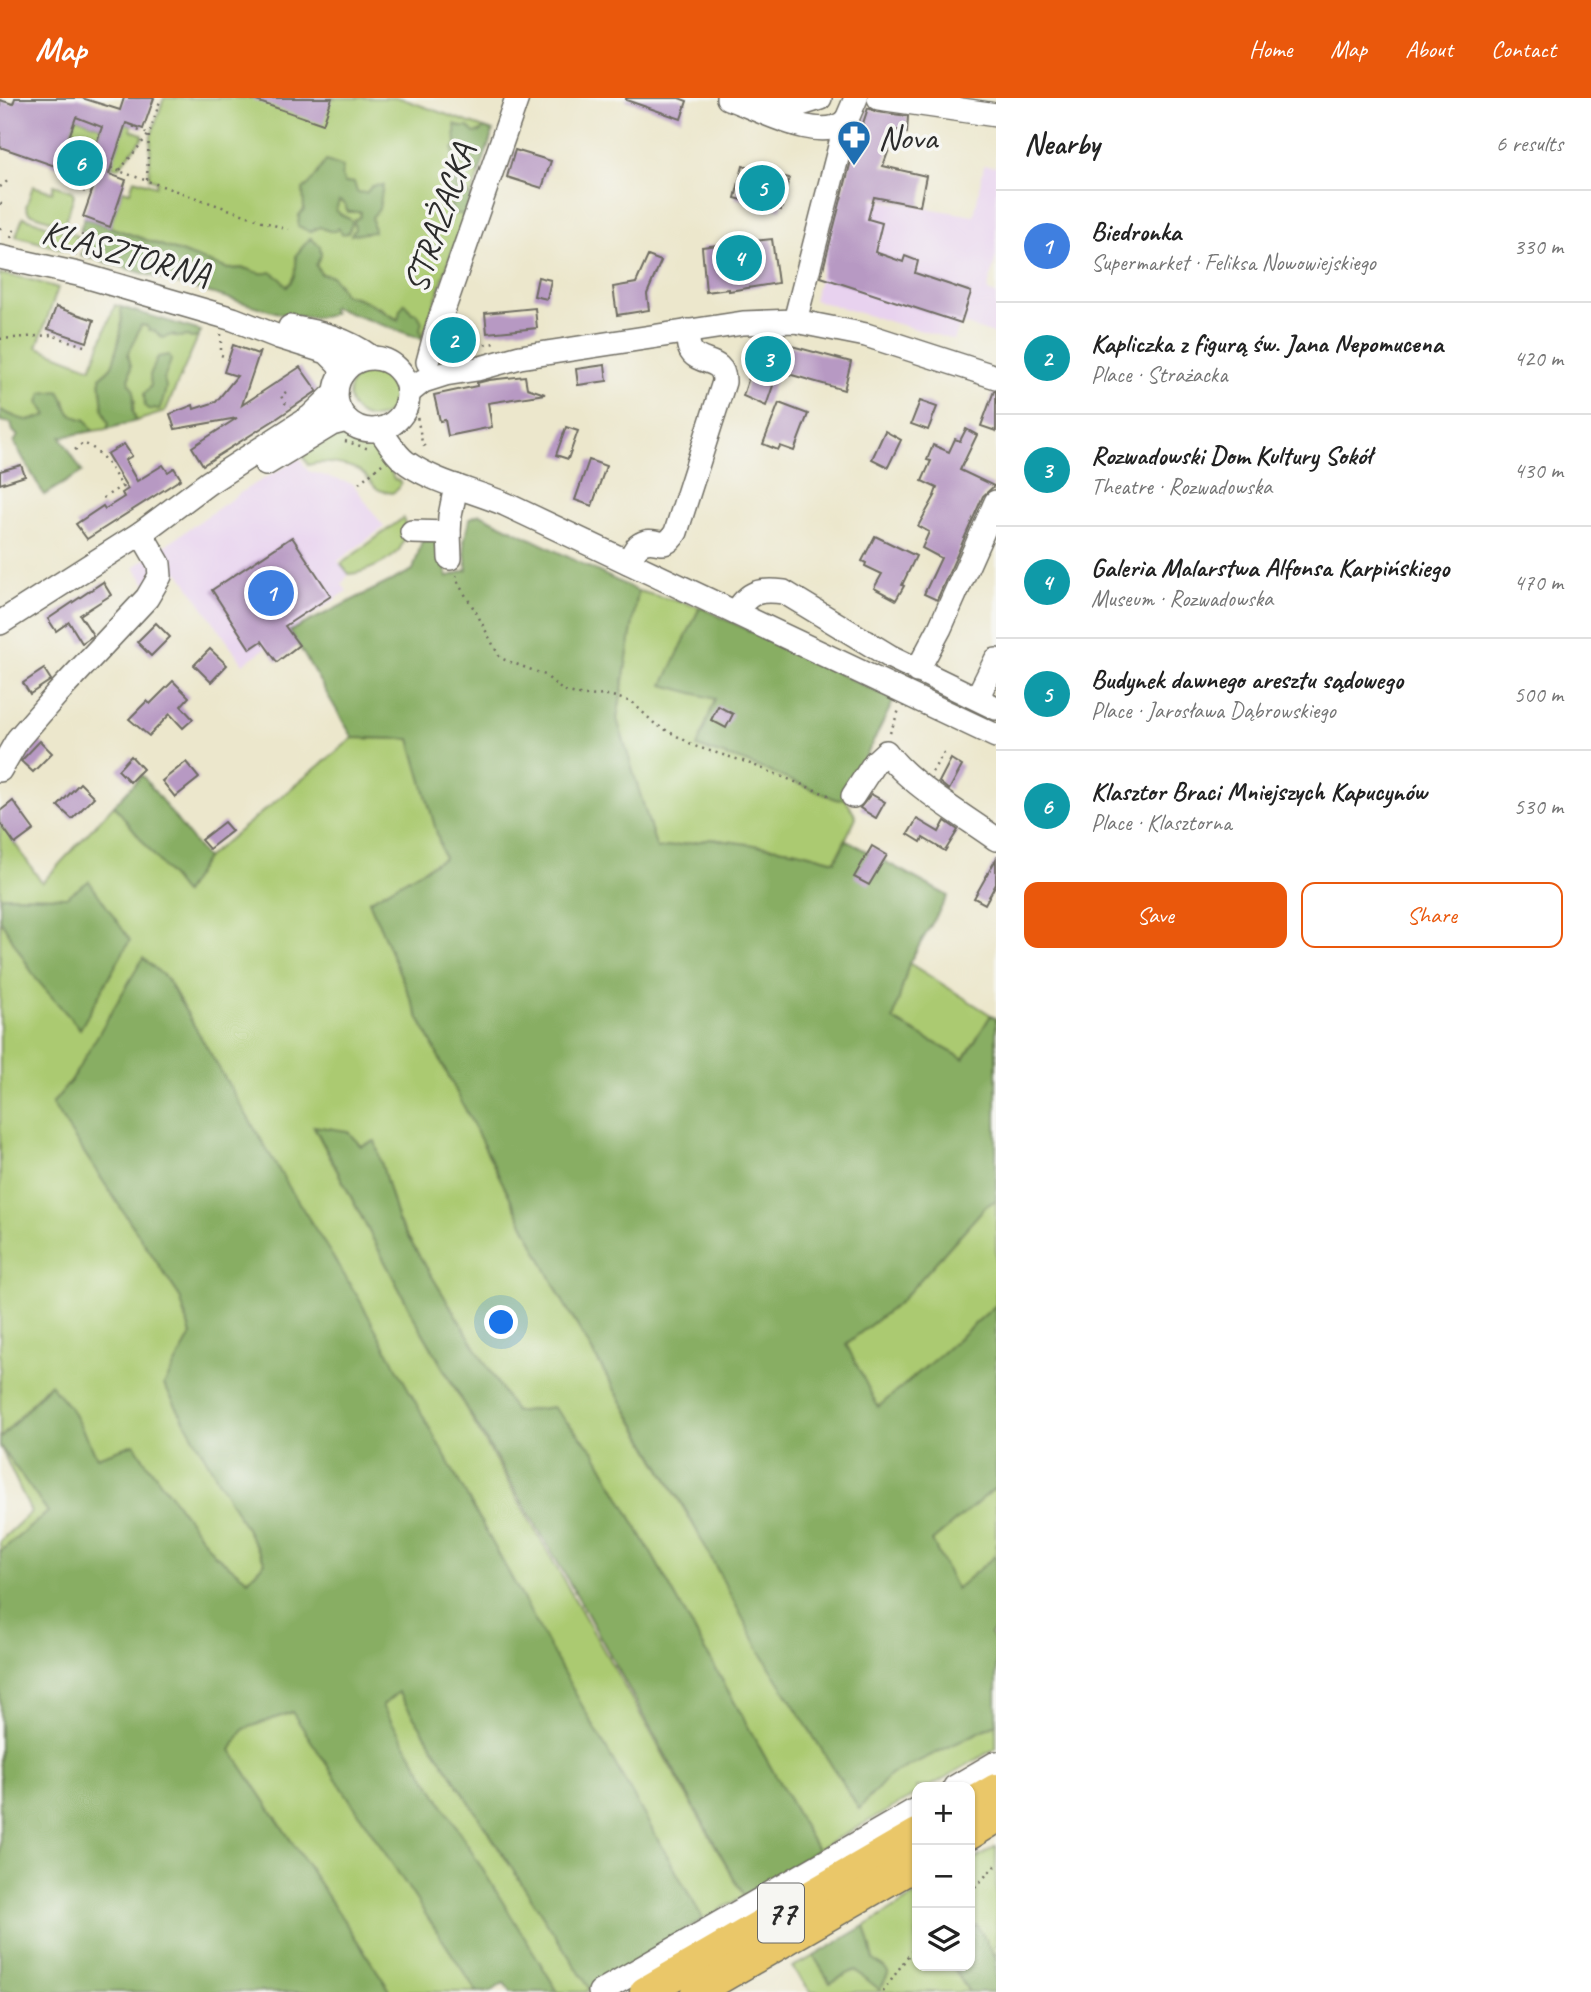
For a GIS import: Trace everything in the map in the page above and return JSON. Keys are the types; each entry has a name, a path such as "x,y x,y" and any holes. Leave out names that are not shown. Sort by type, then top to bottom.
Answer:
{"main road":[{"path":"975,1801 996,1789"},
{"path":"975,1831 996,1818"},
{"name":"77","path":"645,1992 912,1837"},
{"name":"77","path":"696,1992 912,1867"}],"street":[{"name":"STRAŻACKA","path":"428,362 438,325 517,98"},
{"path":"879,98 996,115"},
{"path":"733,100 768,105 810,101 809,104 847,120"},
{"path":"733,100 804,127 823,130 847,120"},
{"path":"795,321 847,120"},
{"name":"KLASZTORNA","path":"5,247 228,325 327,352 339,364 339,383"},
{"path":"408,393 423,381 520,357 743,323 795,321 866,335 996,377"},
{"name":"KLASZTORNA","path":"228,325 325,334 343,340 381,360"},
{"path":"628,562 640,544 665,543 671,540 676,532 724,382 724,374 717,365 694,354 690,349 688,331"},
{"path":"0,624 145,530 208,483 310,417 350,366 360,360 428,362 474,357 520,357"},
{"path":"339,383 337,402 347,419 368,429 389,424 406,407 408,393 401,371 381,360"},
{"path":"145,530 196,505 332,424 347,419"},
{"path":"389,424 398,454 407,464 442,482 505,504 996,736"},
{"path":"450,558 450,516 456,486"},
{"path":"917,671 940,628 996,502"},
{"path":"0,770 18,739 147,598 160,576 159,564 145,530"},
{"path":"412,532 449,533"},
{"path":"736,613 742,603 755,592 766,589 783,592 891,657 986,703 996,660"},
{"path":"853,796 874,762 886,752 901,769 996,839"},
{"path":"964,1782 996,1763"},
{"path":"600,1992 912,1812"}],"path":[{"path":"147,180 149,134 161,98"},
{"path":"134,126 134,129 149,134"},
{"path":"119,171 149,134"},
{"path":"111,168 288,230"},
{"path":"0,187 10,179"},
{"path":"83,191 91,193"},
{"path":"0,203 4,207"},
{"path":"5,247 15,227"},
{"path":"74,259 82,235 79,233"},
{"path":"226,357 221,355 220,341 228,325"},
{"path":"0,339 51,335 87,347"},
{"path":"286,393 281,396 285,403 293,407"},
{"path":"75,450 83,443 96,450 125,491"},
{"path":"359,483 382,464"},
{"path":"103,498 122,486"},
{"path":"450,558 459,585 477,612 500,658 545,676 562,690 583,696 609,695 632,702 655,724 696,747 743,761 838,800 853,796"},
{"path":"886,752 906,693"},
{"path":"924,787 946,749"},
{"path":"975,1887 996,1866"},
{"path":"883,1992 912,1950"}],"shaded area":[{"path":"984,165 996,166 996,257 987,291 996,294 996,335 961,323 954,340 814,300 839,193 974,216"},
{"path":"300,458 308,471 353,484 384,527 338,561 349,574 342,584 347,591 243,664 179,572 151,591 134,567 246,489"}],"green space":[{"path":"164,98 400,98 493,131 471,197 458,189 455,180 460,174 454,171 440,181 452,197 450,210 464,217 422,339 420,329 381,308 345,295 339,284 321,274 316,265 321,255 311,238 296,255 295,272 287,287 264,274 245,268 228,269 110,227 122,190 130,192 134,179 156,186 157,181 149,178 151,136"},
{"path":"76,117 102,127 91,158 65,149"},
{"path":"126,123 132,125 131,130 143,137 117,168 111,166"},
{"path":"455,124 468,127 474,133 484,128 493,131 479,174 471,167 453,165"},
{"path":"326,161 343,167 342,177 345,183 354,182 357,192 366,193 372,186 383,185 379,209 372,217 374,232 351,235 355,229 354,220 360,217 361,212 348,212 344,203 339,201 336,210 351,220 348,233 342,234 339,228 329,231 320,227 310,232 298,226 299,215 304,210 303,189"},
{"path":"454,170 460,173 455,180 458,189 471,197 464,217 462,214 451,214 452,197 440,181"},
{"path":"54,185 72,191 74,195 65,223 61,224 29,213 26,207 33,186 52,192"},
{"path":"23,217 78,236 72,251 16,236"},
{"path":"84,218 228,269 271,272 287,287 295,272 296,255 310,238 320,246 321,255 316,265 321,274 332,276 345,295 366,302 398,320 405,303 412,313 417,313 422,322 422,339 332,307 334,313 323,317 282,314 81,255 88,233 80,230"},
{"path":"0,274 58,288 37,347 91,368 115,305 121,307 121,328 114,362 100,377 103,409 109,424 107,429 93,431 86,420 71,414 65,400 47,415 26,422 0,410"},
{"path":"121,307 201,331 198,337 172,335 162,338 147,326 141,325 128,355 131,366 129,382 134,391 133,411 136,421 107,429 109,424 103,409 100,377 114,362 121,328"},
{"path":"141,325 175,336 198,337 165,412 136,421 133,411 135,401 129,382 131,366 128,355"},
{"path":"169,355 171,360 164,379 164,397 159,410 149,410 145,406 144,394 151,386 150,375 158,357"},
{"path":"373,370 390,377 397,394 390,411 373,418 356,411 349,394 356,377"},
{"path":"59,391 70,413 86,420 93,431 61,437 82,472 44,495 14,442 18,436 11,423 0,421 0,410 23,419 40,418 47,415 39,402 42,393"},
{"path":"343,430 367,436 388,450 388,464 394,479 401,482 398,489 392,493 378,489 361,472 347,466 330,463 308,465 302,454"},
{"path":"480,514 638,591 617,719 657,849 712,839 798,851 835,861 846,840 948,896 909,963 893,1020 964,1059 991,1015 996,1019 996,1200 986,1206 901,1301 846,1344 878,1407 996,1305 996,1487 932,1541 956,1589 996,1555 996,1628 990,1634 996,1644 996,1724 890,1775 859,1809 761,1653 688,1514 561,1298 418,1016 369,901 444,858 410,739 353,738 290,631 413,570 422,541 443,540 447,577 467,570 464,541 470,518"},
{"path":"403,518 407,528 399,550 376,566 349,574 341,564"},
{"path":"638,591 700,607 664,685 716,698 697,747 845,798 856,817 835,861 798,851 712,839 657,850 617,719"},
{"path":"700,607 894,700 845,798 838,800 743,761 697,747 715,699 663,685"},
{"path":"353,738 410,739 444,858 369,901 418,1016 561,1298 859,1809 889,1775 996,1724 996,1748 938,1782 912,1782 912,1797 817,1850 594,1451 553,1407 515,1412 398,1221 375,1141 361,1146 314,1127 416,1321 744,1896 703,1919 167,978 97,1038 71,1081 52,1104 180,1297 191,1335 165,1385 265,1562 248,1580 214,1554 134,1444 97,1457 71,1409 49,1384 0,1439 0,919 33,974 66,897 0,896 0,822 42,883 114,805 184,893 206,858"},
{"path":"142,775 206,858 184,893 114,805"},
{"path":"89,881 130,940 80,1029 36,979 0,919 0,896 66,897"},
{"path":"143,958 166,978 289,1187 358,1297 567,1679 703,1919 590,1989 398,1692 382,1706 558,1992 511,1992 504,1983 490,1992 477,1992 292,1712 244,1729 231,1750 391,1992 0,1992 0,1552 48,1512 0,1446 0,1439 50,1384 71,1409 97,1457 134,1444 214,1554 248,1580 265,1562 164,1385 191,1335 180,1297 52,1104 71,1081"},
{"path":"909,963 991,1015 964,1059 893,1020"},
{"path":"314,1126 347,1131 361,1146 375,1141 398,1221 515,1412 553,1407 594,1451 817,1850 744,1896 579,1599 416,1321"},
{"path":"996,1200 996,1305 877,1408 846,1344 901,1301 986,1206"},
{"path":"0,1446 48,1512 0,1552 0,1541 31,1512"},
{"path":"996,1487 996,1555 956,1589 932,1541"},
{"path":"398,1692 590,1989 586,1992 558,1992 381,1706"},
{"path":"293,1712 477,1992 391,1992 231,1750 243,1729"},
{"path":"996,1846 996,1958 977,1926 975,1927 975,1859"},
{"path":"912,1897 912,1971 955,1971 969,1992 811,1992 792,1967 814,1956 830,1983 874,1960 865,1926"},
{"path":"977,1925 996,1958 996,1992 969,1992 955,1971 975,1971"},
{"path":"865,1926 874,1960 889,1972 880,1990 855,1970 830,1983 814,1956"}],"building":[{"path":"15,98 82,98 120,110 124,98 154,98 143,129 126,123 109,174 126,180 110,227 83,217 96,180 0,147 0,100 13,104","holes":["76,117 102,127 91,158 65,149"]},
{"path":"332,98 323,124 253,100"},
{"path":"626,98 679,98 687,101 681,119"},
{"path":"868,108 877,112 908,116 907,133 896,130 883,166 926,176 920,206 874,197 868,219 882,223 875,252 903,262 905,256 918,261 915,273 971,292 961,323 821,277 852,157"},
{"path":"515,150 551,161 542,188 507,177"},
{"path":"743,166 789,178 781,210 735,198"},
{"path":"772,239 778,283 706,292 702,247"},
{"path":"648,256 661,261 647,294 649,310 617,315 613,287 636,283"},
{"path":"538,277 551,280 547,299 534,296"},
{"path":"56,307 94,320 87,342 48,329"},
{"path":"535,308 537,328 487,333 485,313"},
{"path":"754,340 788,343 851,362 844,390 778,371 766,406 743,396 751,371"},
{"path":"233,345 258,354 260,351 242,405 300,367 317,391 203,465 192,447 237,418 175,429 170,414 193,405 194,409 216,402 237,376 224,372"},
{"path":"605,365 607,381 578,385 576,369"},
{"path":"525,376 527,388 545,394 488,403 492,427 448,436 445,420 440,421 434,395 477,386 477,383 489,380"},
{"path":"996,391 996,431 981,426"},
{"path":"920,401 937,407 928,430 911,424"},
{"path":"779,403 808,414 794,451 780,446 778,450 763,444"},
{"path":"566,427 578,431 568,459 556,455"},
{"path":"966,429 977,435 960,470 994,486 983,496 937,600 924,594 941,558 922,548 929,532 918,526 937,488 922,481 931,461 927,460 933,445 949,452 955,439 960,441"},
{"path":"885,431 901,440 888,467 872,459"},
{"path":"124,444 132,456 125,460 137,481 163,465 168,472 174,468 181,479 87,539 76,524 103,506 105,509 124,497 122,493 128,489 107,454"},
{"path":"589,460 606,466 592,506 575,500"},
{"path":"21,465 25,476 0,484 0,471"},
{"path":"875,536 916,556 896,600 874,588 882,574 865,566 866,563 862,561"},
{"path":"292,537 331,596 285,626 299,645 277,662 262,641 250,649 212,590"},
{"path":"103,582 111,595 80,615 93,635 82,643 69,622 56,631 48,619"},
{"path":"156,623 170,637 151,656 137,642"},
{"path":"210,649 227,665 211,682 194,665"},
{"path":"44,669 51,680 30,694 23,683"},
{"path":"173,681 189,697 181,706 193,719 183,728 170,714 149,736 129,719 147,701 150,704"},
{"path":"718,706 733,714 726,728 711,720"},
{"path":"40,741 52,753 33,772 21,761"},
{"path":"131,756 143,769 130,782 118,770"},
{"path":"951,759 962,766 949,790 939,782"},
{"path":"186,762 199,778 175,797 162,781"},
{"path":"80,783 94,797 72,819 58,806"},
{"path":"871,794 885,802 876,818 860,808"},
{"path":"13,801 34,830 15,844 0,823 0,811"},
{"path":"917,819 939,832 945,821 958,830 945,851 923,838 921,842 908,834"},
{"path":"224,822 232,831 209,849 201,840"},
{"path":"872,846 887,855 869,885 854,877"},
{"path":"996,859 996,884 985,904 974,898"}],"place":[{"name":"Klasztor Braci Mniejszych Kapucynów","path":"80,163"},
{"name":"Nova","path":"854,167"},
{"name":"Budynek dawnego aresztu sądowego","path":"762,188"},
{"name":"Galeria Malarstwa Alfonsa Karpińskiego","path":"739,258"},
{"name":"Kapliczka z figurą św. Jana Nepomucena","path":"453,340"},
{"name":"Rozwadowski Dom Kultury Sokół","path":"768,359"},
{"name":"Biedronka","path":"271,593"}]}
